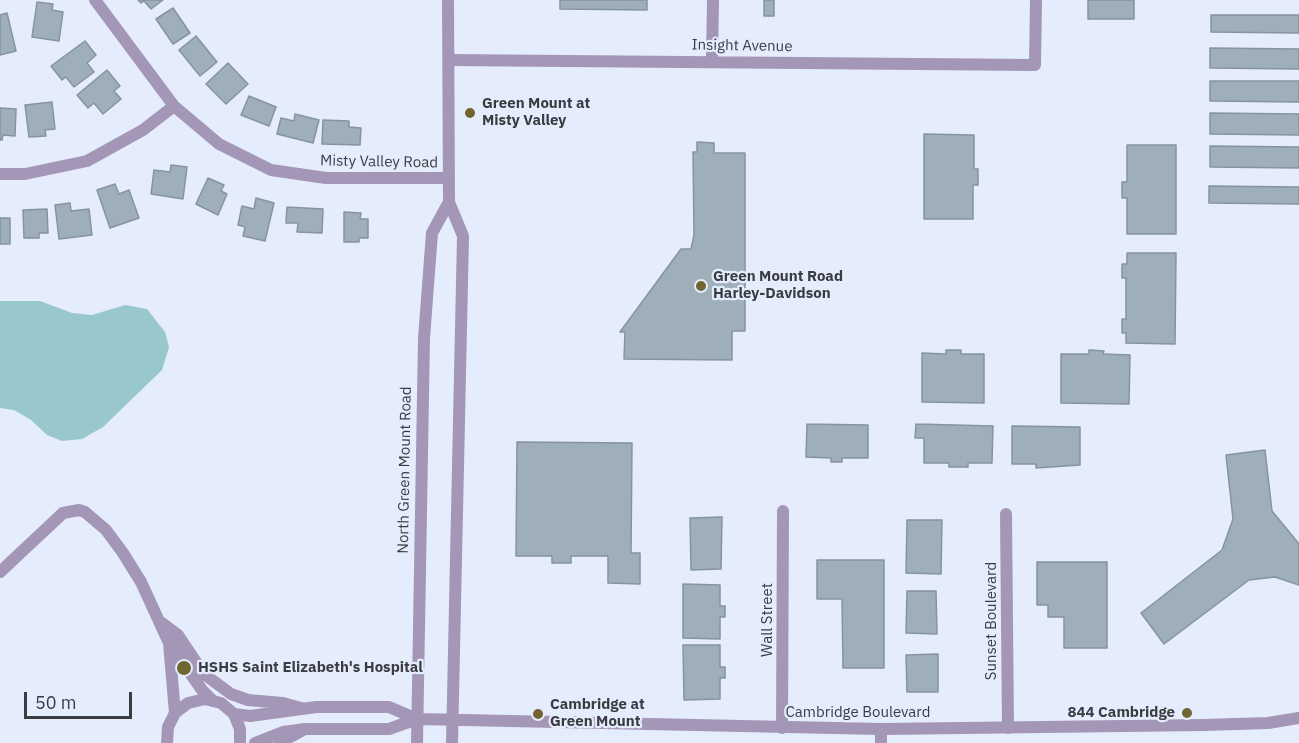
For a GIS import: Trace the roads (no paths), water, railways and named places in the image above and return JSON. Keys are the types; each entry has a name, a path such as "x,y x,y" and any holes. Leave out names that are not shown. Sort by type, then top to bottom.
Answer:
{"street":[{"name":"Misty Valley Road","path":"95,0 174,106 219,144 271,170 326,178 448,178"},
{"path":"448,0 449,202 463,236 452,743"},
{"path":"712,61 713,0"},
{"name":"Insight Avenue","path":"449,60 1035,65 1036,0"},
{"path":"0,174 25,174 87,161 144,130 174,106"},
{"name":"North Green Mount Road","path":"417,743 424,338 432,233 449,202"},
{"path":"0,572 63,513 79,510 94,518 123,553 141,582 169,643 202,690 234,714 250,716 300,708 389,707 417,719"},
{"name":"Wall Street","path":"783,511 783,728"},
{"name":"Sunset Boulevard","path":"1006,514 1008,728"},
{"path":"160,621 178,635 204,674 231,694 248,700 283,703 300,708"},
{"path":"167,743 168,727 175,713 169,643"},
{"path":"175,713 196,700 213,700"},
{"path":"234,714 240,729 240,743"},
{"name":"Cambridge Boulevard","path":"417,719 881,729 1204,725 1268,723 1299,718"},
{"path":"255,743 268,736 305,729 389,729 417,719"},
{"path":"279,743 305,729"},
{"path":"881,729 881,743"}],"place":[{"name":"Green Mount at Misty Valley","path":"470,113"},
{"name":"Green Mount Road Harley-Davidson","path":"701,286"},
{"name":"HSHS Saint Elizabeth's Hospital","path":"184,668"},
{"name":"844 Cambridge","path":"1187,713"},
{"name":"Cambridge at Green Mount","path":"538,714"}]}
